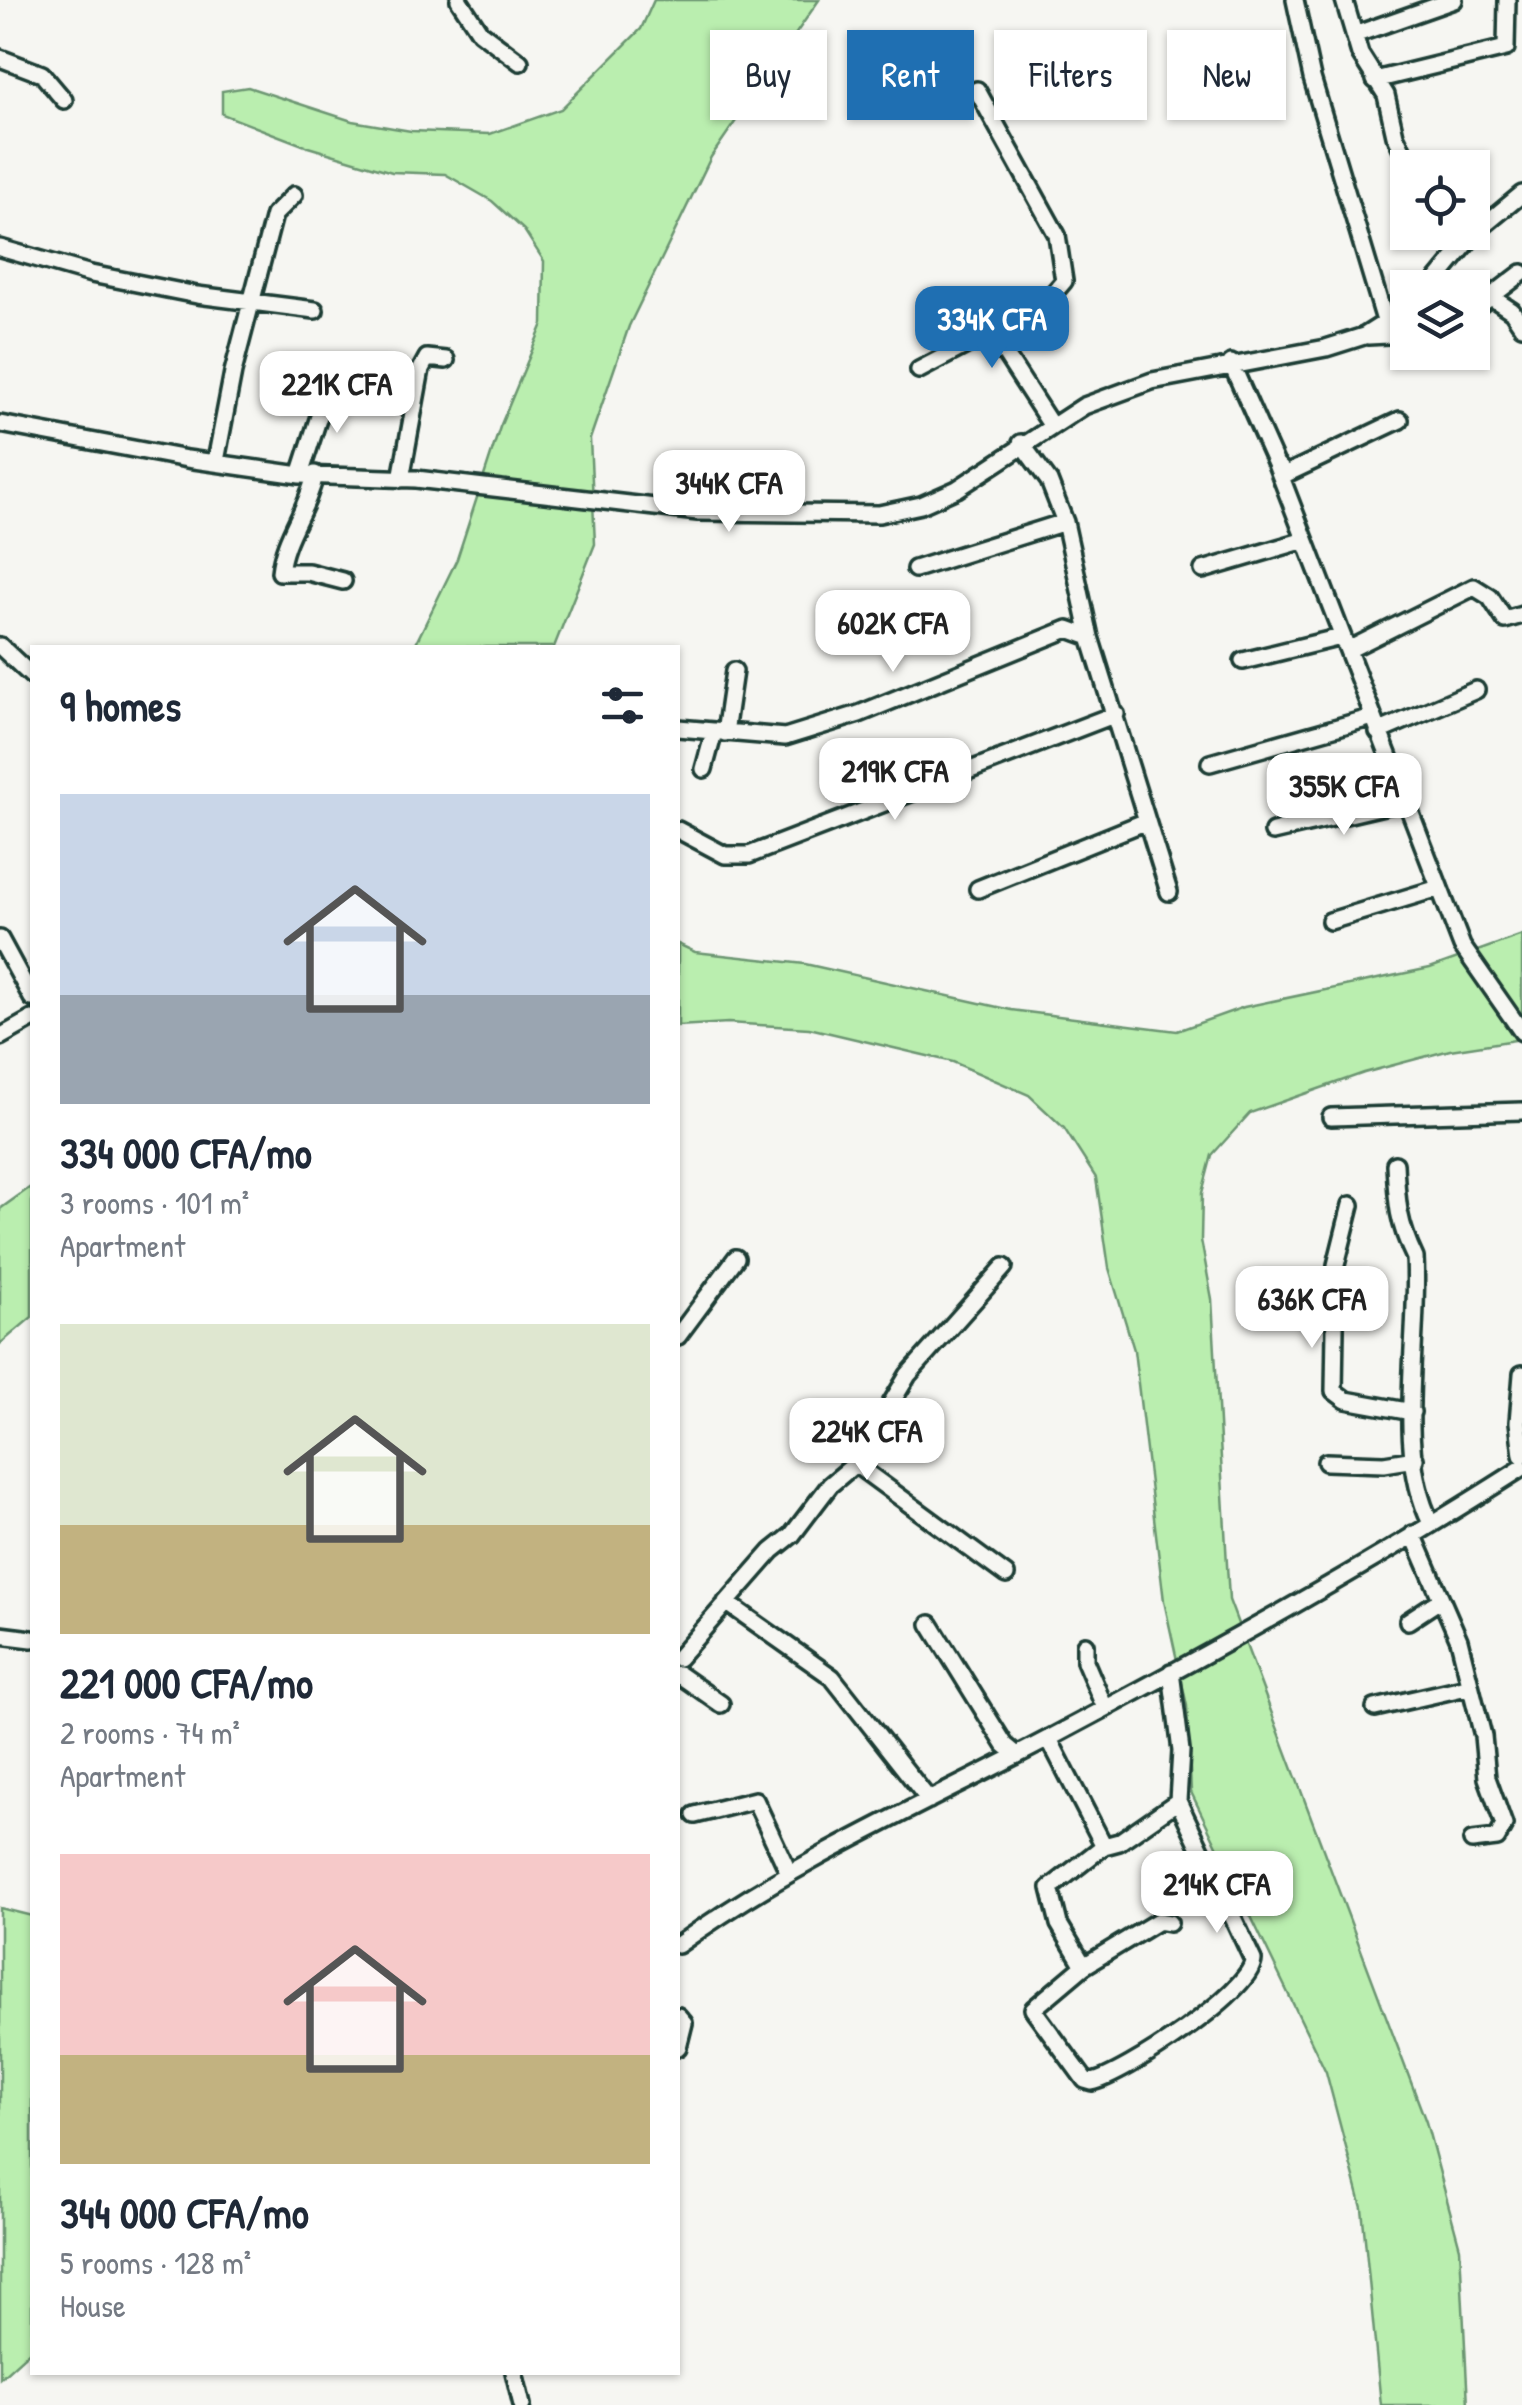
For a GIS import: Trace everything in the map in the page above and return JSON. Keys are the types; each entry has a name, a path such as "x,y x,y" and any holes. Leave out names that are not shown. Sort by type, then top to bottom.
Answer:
{"street":[{"path":"459,0 480,32 520,62"},
{"path":"1295,0 1312,78 1386,324"},
{"path":"1344,0 1354,36 1374,80 1386,95 1402,150"},
{"path":"1354,36 1454,0"},
{"path":"1374,80 1506,48 1507,0"},
{"path":"0,58 42,74 64,100"},
{"path":"919,370 1052,295 1064,282 1058,236 978,90"},
{"path":"216,460 274,215 294,194"},
{"path":"1445,270 1477,231 1522,194"},
{"path":"0,248 91,274 198,295 315,310"},
{"path":"1490,301 1522,273"},
{"path":"1494,299 1522,326"},
{"path":"0,424 188,460 216,460 308,475 401,479 698,512 879,514 921,505 957,489 1021,443 1084,406 1152,381 1326,348 1364,336 1390,321"},
{"path":"983,333 997,336 1051,425"},
{"path":"1364,336 1390,335"},
{"path":"401,479 422,368 427,358 446,360"},
{"path":"1231,364 1276,464 1462,946 1522,1032"},
{"path":"322,390 323,404 303,513 282,552 280,572 308,572 343,581"},
{"path":"1276,464 1286,474 1400,420"},
{"path":"1021,443 1049,481 1066,522 1090,637 1169,892"},
{"path":"915,569 1066,522"},
{"path":"1204,570 1304,540"},
{"path":"1342,640 1352,648 1474,587 1490,598 1505,620 1522,615"},
{"path":"680,728 784,737 859,714 1068,628 1090,637"},
{"path":"1243,660 1342,640"},
{"path":"0,646 30,674"},
{"path":"704,768 720,732 734,671"},
{"path":"1210,763 1376,725 1476,690"},
{"path":"680,831 726,855 749,855 1116,714"},
{"path":"1273,832 1405,801"},
{"path":"978,889 1148,821"},
{"path":"1330,922 1439,888"},
{"path":"0,940 30,994"},
{"path":"0,1036 30,1020"},
{"path":"1331,1117 1522,1111"},
{"path":"1395,1164 1397,1215 1403,1240 1415,1258 1412,1412 1421,1504 1431,1523"},
{"path":"1351,1205 1336,1265 1334,1391 1346,1400 1412,1412"},
{"path":"680,1333 736,1258"},
{"path":"680,1656 792,1535 830,1485 855,1464 908,1375 1004,1266"},
{"path":"1522,1374 1518,1422 1522,1456"},
{"path":"1326,1462 1384,1464 1415,1459"},
{"path":"855,1464 1006,1574"},
{"path":"680,1944 789,1873 1171,1672 1522,1468"},
{"path":"1413,1534 1459,1640 1467,1687 1483,1736 1487,1778 1504,1825 1497,1838 1472,1841"},
{"path":"1408,1621 1440,1600"},
{"path":"726,1602 832,1676 930,1800"},
{"path":"930,1624 1006,1746 1017,1755"},
{"path":"0,1635 30,1639"},
{"path":"1085,1645 1085,1661 1105,1708"},
{"path":"1169,1923 1158,1921 1084,1966 1033,2009 1085,2080 1092,2082 1190,2026 1234,1993 1252,1972 1253,1960 1178,1801 1180,1751 1171,1672"},
{"path":"680,1675 720,1704"},
{"path":"1375,1708 1467,1687"},
{"path":"1049,1739 1104,1846"},
{"path":"694,1815 755,1800 789,1873"},
{"path":"1084,1966 1059,1924 1050,1888 1104,1846 1119,1842 1178,1801"},
{"path":"680,2018 685,2033 680,2044"},
{"path":"515,2375 522,2405"}],"green space":[{"path":"654,0 819,0 798,30 710,30 710,120 736,120 711,157 629,326 590,439 595,544 555,645 415,645 457,559 500,427 543,324 544,261 524,230 492,201 445,174 392,172 308,147 222,114 222,91 248,87 352,121 411,131 490,134 561,109 641,29"},
{"path":"1522,935 1522,1039 1450,1050 1364,1073 1250,1113 1212,1155 1202,1193 1201,1240 1212,1299 1229,1600 1426,2122 1460,2248 1468,2405 1381,2405 1362,2208 1326,2072 1191,1792 1187,1706 1164,1601 1134,1350 1109,1268 1096,1178 1064,1128 1029,1095 953,1062 809,1028 728,1023 680,1026 680,945 695,952 805,964 1011,1010 1177,1031 1244,1007 1430,968"},
{"path":"30,1187 30,1319 0,1344 0,1209"},
{"path":"0,1908 30,1916 30,2351 0,2378"}]}
